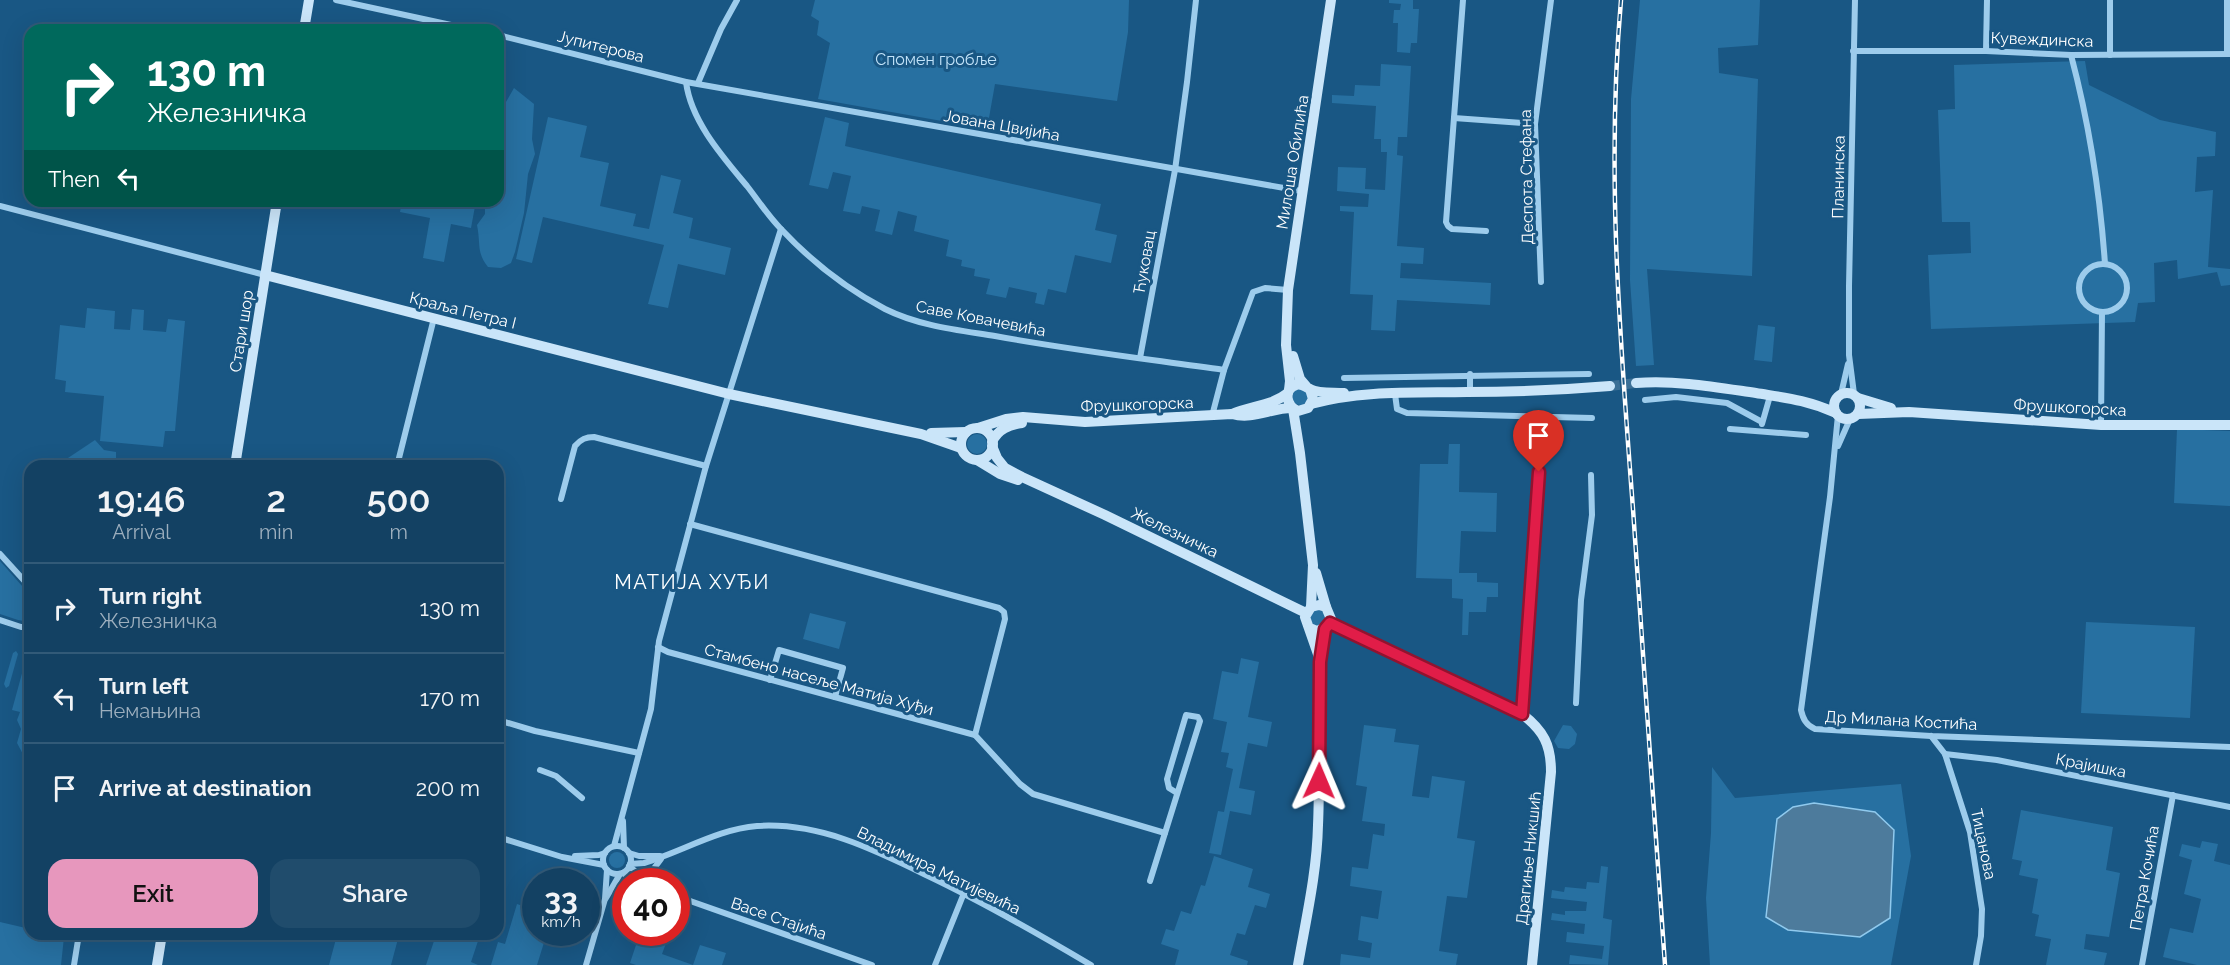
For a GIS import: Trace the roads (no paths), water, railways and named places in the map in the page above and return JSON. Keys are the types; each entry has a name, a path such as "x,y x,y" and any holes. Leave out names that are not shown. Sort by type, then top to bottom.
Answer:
{"street":[{"path":"305,24 309,0"},
{"path":"336,0 446,24"},
{"path":"698,83 737,0"},
{"name":"Ћуковац","path":"1140,358 1175,170 1196,0"},
{"name":"Милоша Обилића","path":"1289,392 1286,345 1288,290 1331,0"},
{"path":"1463,0 1446,222 1452,229 1486,231"},
{"name":"Деспота Стефана","path":"1541,282 1535,124 1551,0"},
{"name":"Планинска","path":"1854,0 1849,355 1856,396"},
{"path":"1986,51 1987,0"},
{"path":"2110,0 2110,55"},
{"path":"2227,0 2228,54"},
{"name":"Јупитерова","path":"504,36 686,82 698,83"},
{"name":"Кувеждинска","path":"1853,51 1986,51 2071,55 2228,54"},
{"path":"2071,55 2095,168 2105,264"},
{"name":"Саве Ковачевића","path":"686,82 690,104 700,122 727,162 781,229 825,268 886,309 917,321 1068,349 1224,370"},
{"name":"Јована Цвијића","path":"698,83 1302,191"},
{"path":"1454,118 1535,124"},
{"name":"Краља Петра I","path":"0,206 729,394 921,434 961,448"},
{"name":"Стари шор","path":"236,460 276,207"},
{"path":"562,857 599,855 614,846 651,709 658,647 690,524 706,466 781,229"},
{"path":"2099,264 2117,268 2122,272 2127,290 2119,306 2114,310 2102,312 2085,304 2079,286 2087,269 2099,264"},
{"path":"1212,416 1224,370 1253,292 1265,288 1288,290"},
{"path":"2101,425 2102,312"},
{"path":"398,460 434,318"},
{"name":"Милоша Обилића","path":"1288,330 1296,367 1308,388"},
{"name":"Планинска","path":"1840,394 1849,355"},
{"path":"1344,378 1470,374 1589,374"},
{"path":"1470,374 1470,392"},
{"path":"1636,383 1684,382 1805,400 1840,394 1856,396 1860,404 1854,416 1837,414 1805,400"},
{"path":"1298,965 1310,899 1318,827 1320,662 1331,614 1326,608 1313,565 1300,453 1293,409 1288,402 1289,392 1298,385 1371,395"},
{"path":"1293,409 1301,411 1331,399 1371,395 1554,391 1610,386"},
{"path":"1300,453 1302,426 1313,397 1308,388"},
{"name":"Фрушкогорска","path":"978,428 1015,417 1085,422 1232,414 1248,407 1281,399 1289,392"},
{"path":"1395,394 1397,409 1407,413 1592,418"},
{"path":"1837,414 1834,404 1840,394"},
{"path":"1761,430 1770,396"},
{"name":"Фрушкогорска","path":"1856,396 1909,412"},
{"path":"1645,399 1676,397 1727,403 1762,422"},
{"name":"Фрушкогорска","path":"1232,414 1260,415 1284,408 1293,409"},
{"name":"Фрушкогорска","path":"1854,416 1909,412 2101,425 2230,425"},
{"name":"Др Милана Костића","path":"1837,414 1834,458 1801,710 1809,726 1815,729 1931,736 2230,747"},
{"path":"1310,628 1317,631 1328,626 1522,714 1542,416"},
{"name":"Др Милана Костића","path":"1834,458 1841,436 1854,416"},
{"name":"Фрушкогорска","path":"992,444 999,431 1007,426 1043,419"},
{"path":"978,428 986,431 992,444 989,454 977,460 969,458 961,448 966,432 978,428"},
{"path":"1731,429 1806,435"},
{"name":"Краља Петра I","path":"921,434 966,432"},
{"path":"561,499 575,446 587,437 706,466"},
{"name":"Железничка","path":"992,444 997,458 1005,468 1030,482 1308,610"},
{"name":"Железничка","path":"977,460 1000,474 1030,482"},
{"path":"1576,703 1581,600 1592,515 1591,476"},
{"path":"690,524 999,608 1004,612 1005,619 975,735 1020,784 1033,794 1165,833"},
{"path":"0,554 24,580"},
{"path":"1313,565 1305,621 1310,628 1320,662"},
{"path":"1308,610 1319,605 1326,608"},
{"path":"0,620 24,627"},
{"name":"Стамбено насеље Матија Хуђи","path":"658,647 668,652 975,735"},
{"path":"770,680 779,650 843,668 835,697"},
{"name":"Драгиње Никшић","path":"1522,714 1542,732 1550,753 1550,800 1532,965"},
{"path":"1150,881 1178,793 1200,721 1198,717 1192,715 1186,715 1167,779 1169,788 1178,793"},
{"path":"504,722 535,731 639,753"},
{"name":"Тицанова","path":"1931,736 1945,754 1970,832 1982,909 1981,936 1976,965"},
{"name":"Крајишка","path":"1945,754 1997,760 2230,807"},
{"path":"540,770 556,776 582,798"},
{"name":"Петра Кочића","path":"2142,965 2173,795"},
{"path":"623,808 627,850 630,865 633,868"},
{"name":"Владимира Матијевића","path":"630,865 644,863 729,832 755,826 804,828 828,833 888,856 964,893 1090,965"},
{"path":"504,839 562,857 605,867 612,872"},
{"path":"614,846 627,850"},
{"name":"Владимира Матијевића","path":"627,850 639,856 663,856"},
{"path":"605,853 605,899"},
{"path":"654,868 663,856"},
{"path":"627,868 630,865"},
{"path":"586,965 605,899 612,888"},
{"path":"935,965 964,893"},
{"name":"Васе Стајића","path":"690,901 872,965"},
{"path":"74,965 79,940"},
{"path":"157,965 161,940"}],"tunnel":[{"path":"1610,386 1636,383"}],"railway":[{"path":"1621,0 1615,127 1616,254 1665,965"}],"district":[{"name":"МАТИЈА ХУЂИ","path":"692,582"}],"park label":[{"name":"Спомен гробље","path":"936,59"}]}
